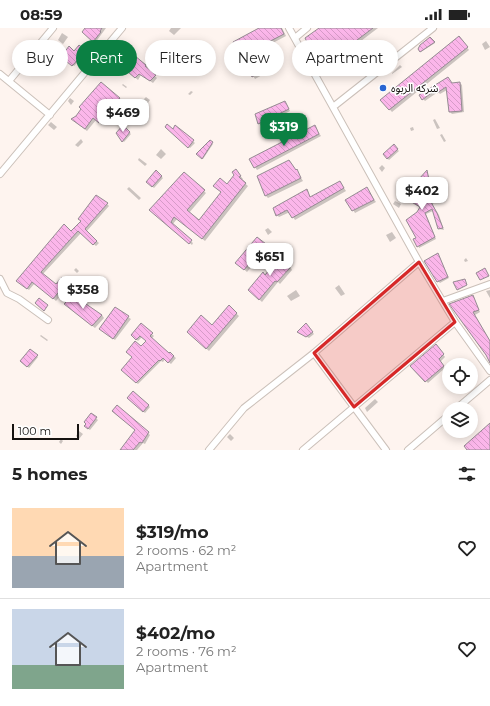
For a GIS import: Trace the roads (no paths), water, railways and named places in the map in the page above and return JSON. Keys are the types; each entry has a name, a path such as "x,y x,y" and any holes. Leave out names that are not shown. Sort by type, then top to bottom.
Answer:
{"street":[{"path":"9,81 53,28"},
{"path":"0,174 122,28"},
{"path":"290,28 419,262 455,322 490,371"},
{"path":"295,38 307,28"},
{"path":"333,106 433,28"},
{"path":"0,74 50,115"},
{"path":"209,450 244,408 314,353 419,262"},
{"path":"0,279 7,293 19,299 48,320"},
{"path":"443,301 490,284"},
{"path":"304,450 455,322"},
{"path":"314,353 386,450"},
{"path":"464,402 490,380"},
{"path":"408,450 442,421"}],"place":[{"name":"شركه الربوه","path":"383,88"}]}
